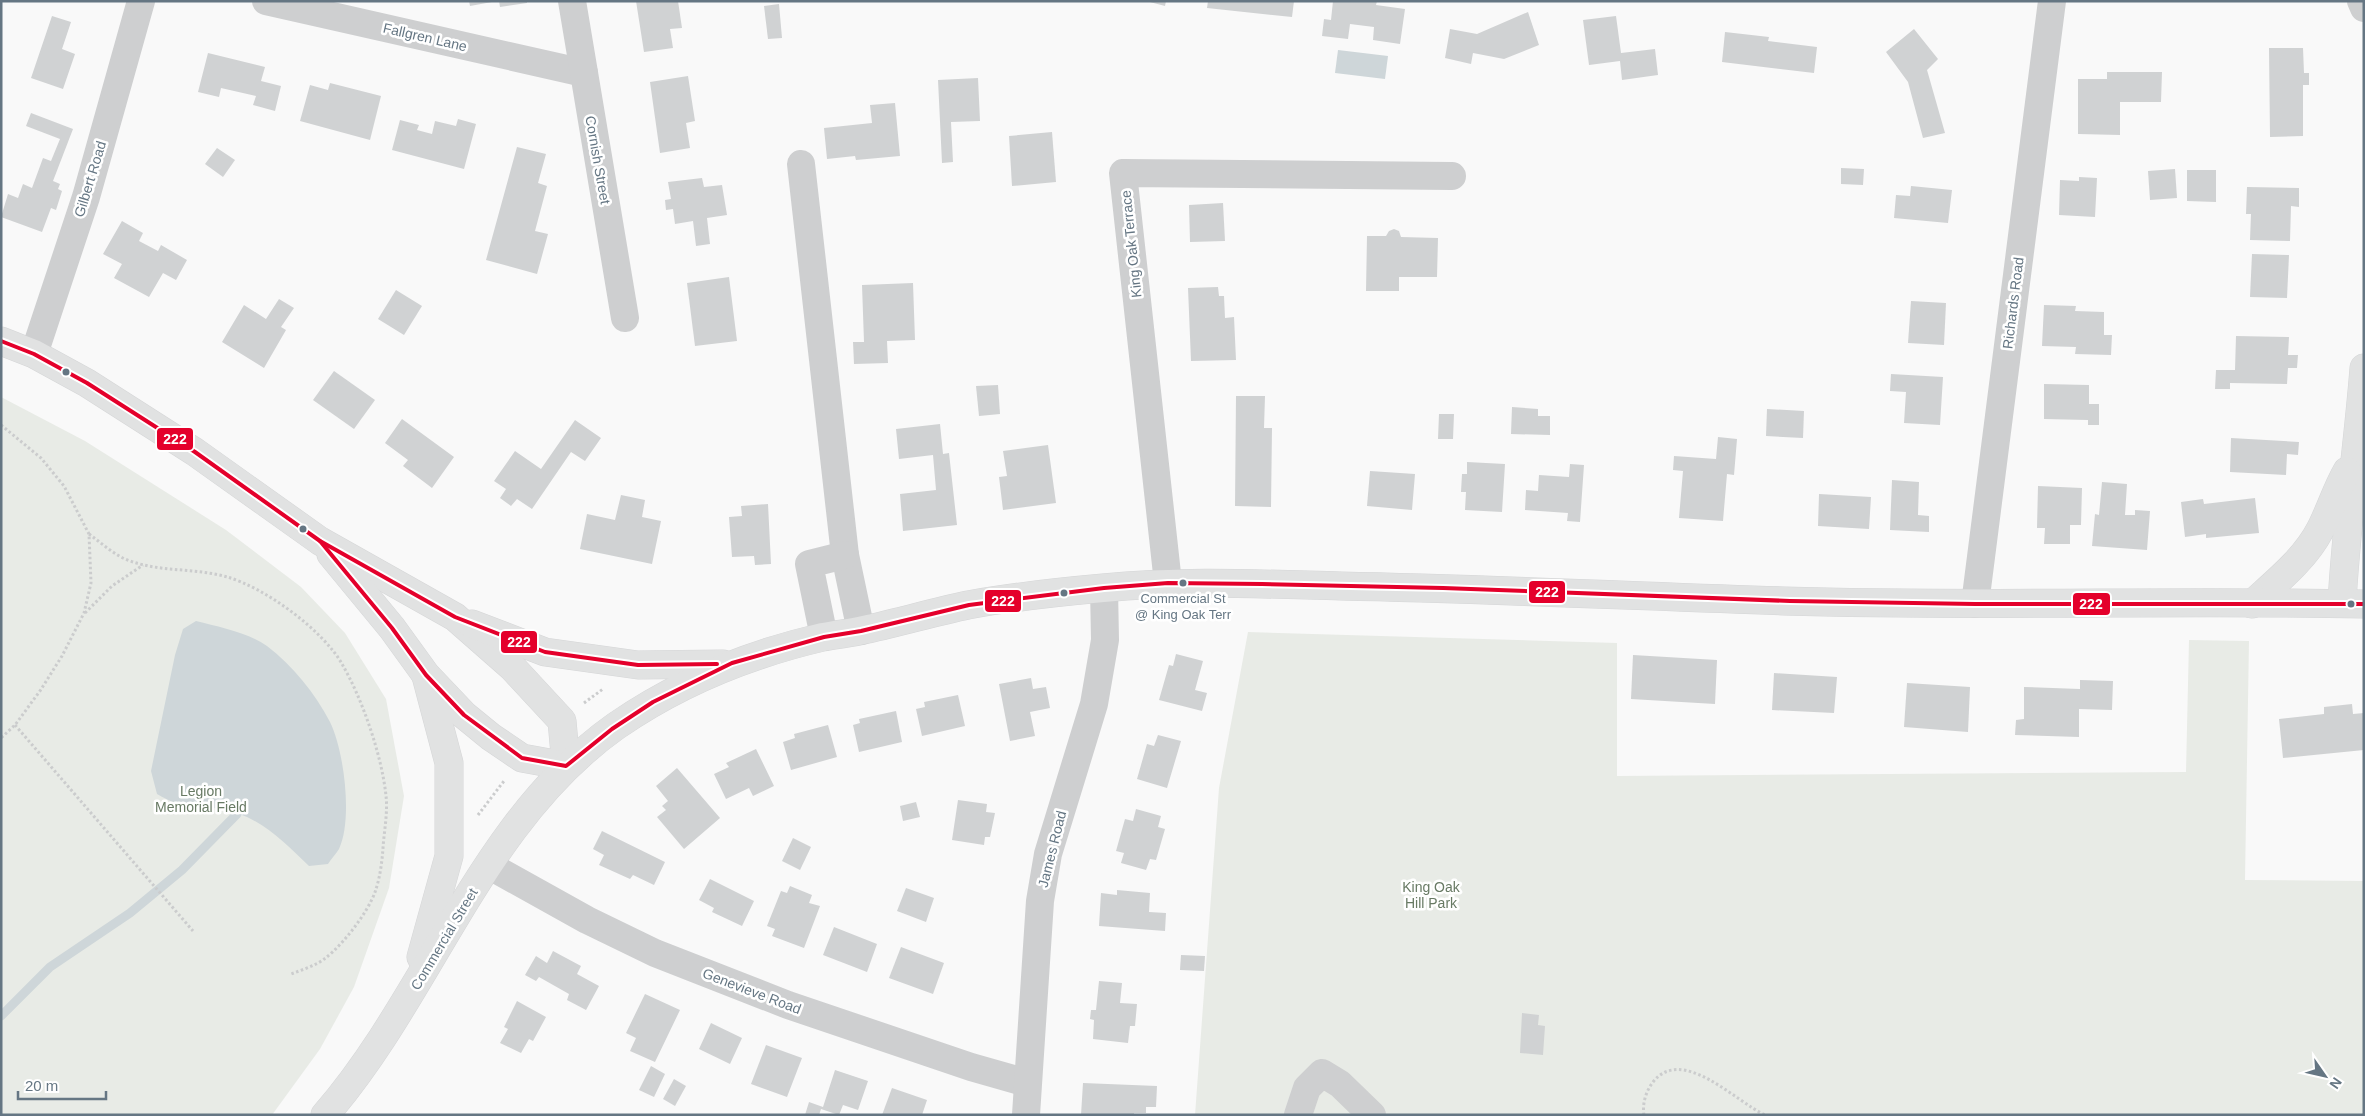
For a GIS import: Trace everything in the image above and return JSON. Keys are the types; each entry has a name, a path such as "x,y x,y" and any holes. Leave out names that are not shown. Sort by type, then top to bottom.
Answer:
{"main road":[{"path":"1,341 34,354 87,383 180,442 320,541 455,617 544,652 638,665 732,663"},
{"name":"Commercial Street","path":"325,1115 372,1053 411,993 451,924 490,866 534,803 566,766 612,729 653,702 732,663 824,637 861,631 969,605 1104,588 1168,583 1434,588 1790,601 1975,604 2344,603 2345,551 2360,466 2364,368"},
{"path":"2252,604 2304,554 2320,531 2336,490 2360,466"},
{"path":"320,541 392,628 426,675 464,715 522,758 566,766 562,721 512,667 455,617"},
{"path":"411,993 450,856 449,763 426,675"}],"street":[{"name":"Gilbert Road","path":"34,354 86,197 141,1"},
{"name":"Fallgren Lane","path":"266,1 584,73"},
{"name":"Cornish Street","path":"572,1 625,318"},
{"name":"Richards Road","path":"1975,604 2052,1"},
{"path":"2361,1 2364,8"},
{"path":"801,164 845,555 861,631"},
{"name":"King Oak Terrace","path":"1168,583 1123,173 1452,176"},
{"path":"824,637 809,564 845,555"},
{"name":"James Road","path":"1026,1115 1040,901 1048,854 1094,704 1105,640 1104,588"},
{"name":"Genevieve Road","path":"490,866 587,920 655,953 788,1006 971,1067 1027,1083"},
{"path":"1298,1115 1307,1088 1322,1073 1340,1084 1372,1115"}],"path":[{"path":"1,425 41,458 64,486 89,534 92,583 84,613 62,656 15,724 1,738"},
{"path":"89,534 122,557 144,565 226,576 254,588 284,606 314,631 341,662 360,702 375,748 386,796 383,850 376,890 361,920 338,946 317,964 291,974"},
{"path":"84,613 112,586 130,572 144,565"},
{"path":"15,724 193,931"},
{"path":"472,822 508,776"},
{"path":"1644,1115 1642,1107 1652,1082 1672,1069 1687,1069 1702,1075 1765,1115"}],"green space":[{"name":"Legion Memorial Field","path":"1,397 85,441 226,530 301,587 345,633 386,699 404,796 389,888 354,987 320,1049 272,1115 1,1115"},
{"name":"King Oak Hill Park","path":"1248,632 1617,643 1617,776 2186,772 2189,640 2249,641 2245,880 2364,881 2364,1115 1195,1115 1219,788"}],"shaded area":[{"path":"1338,50 1388,56 1385,79 1335,73"},
{"path":"196,621 242,634 267,646 286,662 303,681 330,722 343,767 346,803 343,836 339,849 328,864 309,866 269,830 246,816 220,809 181,805 157,794 151,771 175,655 183,629"}],"building":[{"path":"469,1 492,1 492,2 470,6"},
{"path":"499,1 527,1 527,3 500,7"},
{"path":"636,1 678,1 682,28 670,29 673,48 644,52"},
{"path":"1146,1 1166,1 1165,6"},
{"path":"1208,1 1294,1 1292,17 1207,8"},
{"path":"1333,1 1377,1 1376,5 1405,9 1400,44 1373,40 1374,27 1350,24 1348,39 1322,36 1324,19 1331,20"},
{"path":"779,4 782,38 768,39 764,6"},
{"path":"1528,12 1539,45 1504,59 1473,53 1471,64 1445,58 1450,29 1477,34"},
{"path":"52,16 71,22 62,49 75,54 63,89 31,78"},
{"path":"1616,16 1621,53 1655,49 1658,75 1622,80 1620,61 1589,65 1583,20"},
{"path":"1914,29 1938,59 1927,70 1945,133 1923,138 1908,82 1886,52"},
{"path":"1725,32 1769,37 1768,41 1817,47 1814,73 1722,62"},
{"path":"2269,48 2303,48 2304,73 2309,73 2309,85 2303,85 2303,136 2270,137"},
{"path":"208,53 265,67 261,81 281,86 275,111 253,105 256,96 221,88 219,97 198,92"},
{"path":"2107,72 2162,72 2161,102 2120,102 2120,135 2078,134 2078,79 2107,79"},
{"path":"688,76 695,121 686,123 690,148 660,153 650,82"},
{"path":"978,78 980,121 951,122 953,162 942,163 938,80"},
{"path":"330,83 381,96 370,140 300,121 310,85 328,90"},
{"path":"895,103 900,156 856,160 855,156 827,159 824,128 872,123 870,105"},
{"path":"31,113 73,129 53,181 60,184 58,189 62,191 56,210 51,208 42,232 1,217 8,194 18,198 23,184 32,188 43,158 51,161 60,139 26,126"},
{"path":"458,119 476,124 464,169 392,150 400,120 419,125 417,130 432,134 435,121 456,126"},
{"path":"1052,132 1056,182 1012,186 1009,136"},
{"path":"517,147 546,154 538,183 547,186 535,231 548,234 537,274 486,260"},
{"path":"217,148 235,160 223,177 205,164"},
{"path":"1841,168 1864,169 1863,185 1841,184"},
{"path":"2175,169 2177,198 2150,200 2148,171"},
{"path":"2187,170 2216,170 2216,202 2187,201"},
{"path":"2079,177 2097,178 2095,217 2059,215 2060,180 2079,181"},
{"path":"702,178 704,187 722,185 727,215 707,218 710,244 696,246 693,221 675,224 673,209 666,210 665,200 671,199 668,182"},
{"path":"1911,186 1952,190 1948,223 1894,218 1896,195 1910,196"},
{"path":"2247,187 2299,188 2299,207 2291,206 2290,241 2250,240 2251,214 2246,214"},
{"path":"1223,203 1225,241 1190,242 1189,205"},
{"path":"122,221 143,233 139,241 158,251 161,245 187,260 176,280 163,273 149,297 114,278 122,264 103,254"},
{"path":"1394,229 1399,231 1401,237 1438,238 1437,277 1399,277 1399,291 1366,291 1367,236 1386,236 1389,231"},
{"path":"2252,254 2289,255 2287,298 2250,297"},
{"path":"729,277 737,341 695,346 687,283"},
{"path":"913,283 915,340 887,341 888,363 854,364 853,342 864,342 862,285"},
{"path":"1218,287 1219,296 1224,296 1225,318 1234,317 1236,360 1191,361 1188,288"},
{"path":"396,290 422,306 404,335 378,319"},
{"path":"279,299 294,308 281,327 286,330 264,368 222,342 244,305 266,319"},
{"path":"1911,301 1946,303 1944,345 1908,343"},
{"path":"2044,305 2076,306 2075,311 2104,312 2104,335 2112,335 2111,355 2075,354 2076,347 2042,346"},
{"path":"2236,336 2289,337 2288,355 2298,355 2297,368 2288,368 2287,384 2230,383 2230,389 2215,389 2216,370 2235,370"},
{"path":"334,371 375,400 354,429 313,400"},
{"path":"1891,374 1943,377 1940,425 1904,423 1906,392 1890,391"},
{"path":"2044,384 2089,385 2089,404 2099,404 2099,425 2088,425 2088,420 2044,419"},
{"path":"998,385 1000,414 979,416 976,386"},
{"path":"1236,396 1265,396 1264,428 1272,428 1271,507 1235,506"},
{"path":"1512,407 1538,409 1538,416 1550,416 1550,435 1511,434"},
{"path":"1767,409 1804,411 1803,438 1766,436"},
{"path":"1439,414 1454,414 1453,439 1438,439"},
{"path":"402,419 454,457 432,488 403,466 408,460 385,443"},
{"path":"575,420 601,438 585,461 571,452 532,509 517,499 511,506 500,498 506,489 494,481 515,451 541,469"},
{"path":"940,424 943,454 949,453 957,525 903,531 900,494 936,490 933,455 899,459 896,429"},
{"path":"1718,437 1737,439 1734,475 1727,474 1723,521 1679,518 1683,471 1673,470 1674,456 1716,459"},
{"path":"2231,438 2299,442 2298,455 2287,454 2286,475 2230,472"},
{"path":"1048,445 1056,503 1003,510 999,477 1007,476 1003,451"},
{"path":"1467,462 1505,464 1502,512 1465,510 1466,492 1461,492 1462,474 1467,474"},
{"path":"1570,464 1584,465 1580,522 1567,521 1568,513 1525,510 1526,490 1538,491 1539,475 1569,477"},
{"path":"1370,471 1415,474 1412,510 1367,506"},
{"path":"1892,480 1919,482 1918,515 1929,516 1929,532 1890,530"},
{"path":"2102,482 2127,484 2125,515 2135,515 2135,510 2150,511 2147,550 2092,546 2095,514 2099,515"},
{"path":"2038,486 2082,488 2081,525 2070,525 2070,544 2044,544 2045,528 2037,528"},
{"path":"1819,494 1871,497 1869,529 1818,526"},
{"path":"621,495 645,500 642,517 661,521 652,564 580,549 587,514 615,520"},
{"path":"2255,498 2259,533 2206,538 2206,534 2185,537 2181,502 2203,499 2204,504"},
{"path":"768,504 771,564 755,565 754,556 732,557 729,517 742,516 741,506"},
{"path":"1176,654 1203,661 1195,690 1207,693 1202,711 1159,700 1169,665 1173,666"},
{"path":"1633,655 1717,660 1715,704 1631,699"},
{"path":"1774,673 1837,677 1834,713 1772,710"},
{"path":"1031,678 1033,689 1046,687 1050,708 1030,712 1035,736 1010,741 999,684"},
{"path":"2080,680 2113,681 2112,710 2079,709 2079,737 2015,735 2016,720 2024,719 2024,687 2080,689"},
{"path":"1907,683 1970,687 1968,732 1904,727"},
{"path":"958,695 965,726 922,736 916,709 925,707 924,702"},
{"path":"2352,704 2353,714 2364,713 2364,750 2283,758 2279,719 2324,714 2324,707"},
{"path":"896,711 902,742 859,752 853,725 860,723 859,719"},
{"path":"828,725 837,757 791,770 783,742 795,738 794,734"},
{"path":"1158,735 1181,741 1167,788 1137,779 1147,744 1154,746"},
{"path":"756,749 774,786 753,796 749,788 726,799 714,774 729,767 726,763"},
{"path":"677,768 720,818 684,849 657,817 666,810 662,806 668,801 656,786"},
{"path":"958,800 987,804 986,812 995,813 990,837 985,837 984,845 952,840"},
{"path":"916,802 920,817 903,821 900,806"},
{"path":"1136,809 1161,816 1158,827 1165,829 1156,860 1150,859 1146,870 1121,863 1124,853 1116,851 1125,819 1133,821"},
{"path":"602,831 665,862 654,885 633,875 630,879 599,865 604,855 593,849"},
{"path":"793,838 811,847 800,870 782,861"},
{"path":"710,879 754,901 742,926 712,912 714,908 699,900"},
{"path":"790,886 812,895 809,903 820,906 804,948 772,936 775,929 767,926 781,891 787,893"},
{"path":"906,888 934,898 926,922 897,911"},
{"path":"1117,890 1150,893 1149,912 1166,913 1165,931 1099,926 1101,893 1117,895"},
{"path":"834,927 877,944 867,972 823,955"},
{"path":"901,947 944,963 933,994 889,978"},
{"path":"553,951 581,966 577,974 599,986 586,1010 567,1000 569,994 539,977 536,981 525,975 536,956 547,963"},
{"path":"1181,955 1205,956 1204,971 1180,970"},
{"path":"1099,981 1122,983 1120,1003 1137,1004 1135,1026 1130,1026 1128,1043 1093,1039 1094,1020 1090,1019 1091,1010 1096,1010"},
{"path":"645,994 680,1010 655,1062 630,1051 636,1038 626,1033"},
{"path":"517,1001 546,1017 533,1041 529,1039 521,1053 500,1043 508,1029 504,1027"},
{"path":"1522,1013 1539,1015 1538,1025 1545,1026 1543,1055 1520,1053"},
{"path":"711,1023 742,1038 730,1064 699,1049"},
{"path":"766,1045 802,1058 787,1097 751,1084"},
{"path":"651,1066 665,1074 654,1097 639,1090"},
{"path":"835,1070 868,1081 858,1110 843,1105 839,1115 821,1109 819,1115 805,1115 809,1102 823,1107"},
{"path":"674,1079 686,1086 675,1106 663,1099"},
{"path":"1083,1083 1157,1086 1156,1107 1146,1107 1146,1113 1134,1113 1134,1115 1081,1115"},
{"path":"892,1088 927,1100 922,1115 882,1115"}],"waterway":[{"path":"1,1016 50,967 130,913 182,870 237,814"}],"transit line":[{"name":"222","path":"1,341 34,354 87,383 195,452 320,541 455,617 545,652 638,665 717,664"},
{"name":"222","path":"320,541 392,628 426,675 464,715 522,758 566,766 612,729 653,702 732,663 824,637 861,631 969,605 1104,588 1168,583 1262,584 1443,588 1790,601 1975,604 2364,604"}],"place":[{"name":"Commercial St @ King Oak Terr","path":"1183,583"}]}
